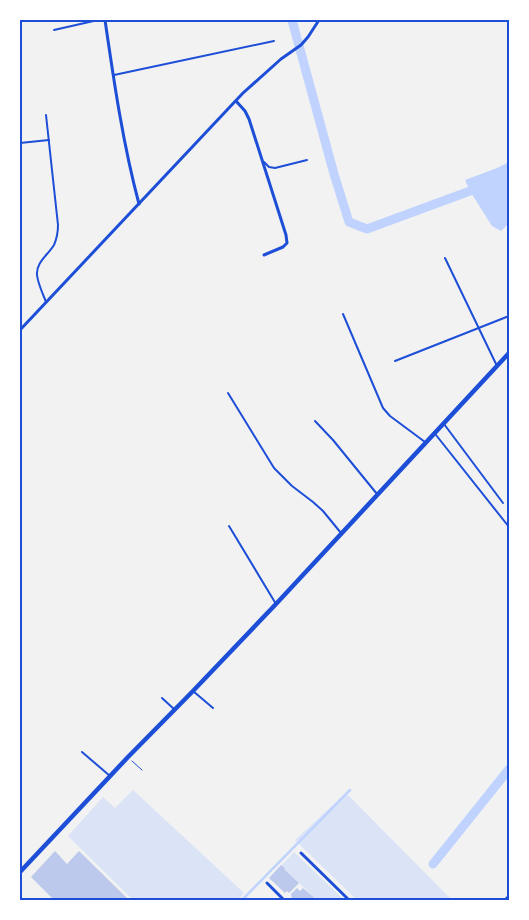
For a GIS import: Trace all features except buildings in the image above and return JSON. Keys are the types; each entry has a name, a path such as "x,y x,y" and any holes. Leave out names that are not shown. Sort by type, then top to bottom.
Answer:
{"street":[{"path":"105,20 130,172 139,204"},
{"path":"20,330 236,101 281,59 301,45 318,20"},
{"path":"236,101 245,111 249,120 286,235 287,243 283,247 264,255"},
{"path":"20,872 276,604 509,353"},
{"path":"301,853 349,900"},
{"path":"266,884 284,900"},
{"path":"505,900 509,896"}],"lane":[{"path":"54,30 98,20"},
{"path":"114,75 274,41"},
{"path":"46,115 58,225 57,236 53,246 37,268 37,278 46,302"},
{"path":"20,143 49,140"},
{"path":"262,160 269,167 275,168 308,160"},
{"path":"445,258 497,366"},
{"path":"343,314 382,408 425,442"},
{"path":"395,360 509,316"},
{"path":"228,393 274,468 292,486 314,502 341,533"},
{"path":"315,421 377,494"},
{"path":"444,424 503,503"},
{"path":"434,433 509,527"},
{"path":"229,526 276,604"},
{"path":"193,691 213,708"},
{"path":"162,698 175,710"},
{"path":"82,752 110,776"}],"path":[{"path":"128,757 142,770"}],"shaded area":[{"path":"133,790 244,893 238,900 133,900 68,836 103,797 115,808"},
{"path":"346,793 452,900 357,900 295,840"},
{"path":"294,852 344,900 317,900 281,866"}],"water":[{"path":"509,162 509,223 501,231 492,226 465,180"}],"waterway":[{"path":"292,20 349,222 367,229 470,191"},
{"path":"433,864 509,769"},
{"path":"242,900 350,790"}]}
